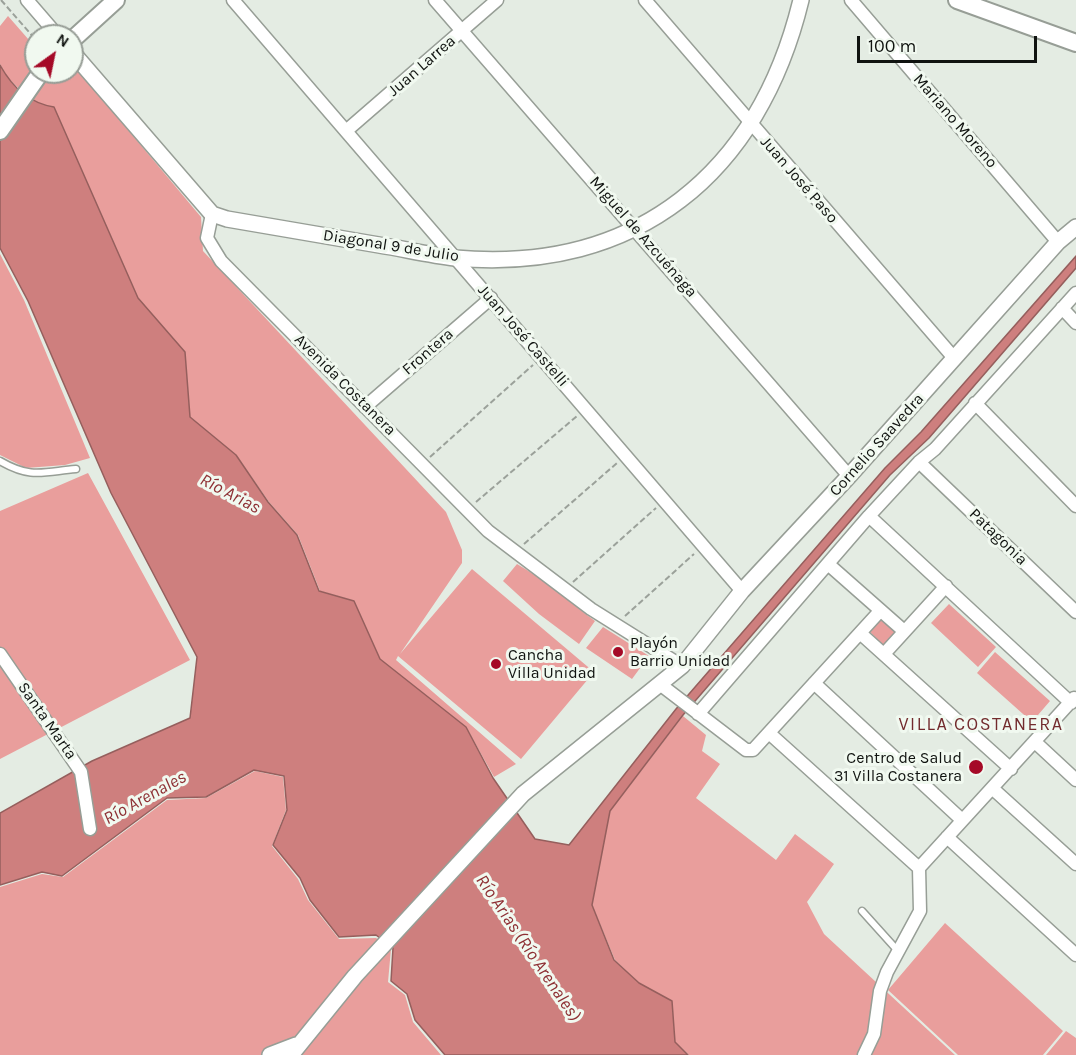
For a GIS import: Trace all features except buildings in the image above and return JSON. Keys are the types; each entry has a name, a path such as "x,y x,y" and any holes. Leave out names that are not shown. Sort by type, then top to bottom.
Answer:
{"main road":[{"path":"84,29 116,0"},
{"path":"957,0 1076,43"},
{"path":"0,131 33,84"}],"street":[{"path":"27,0 48,24"},
{"name":"Juan José Castelli","path":"233,0 742,591"},
{"name":"Miguel de Azcuénaga","path":"435,0 636,228 849,476"},
{"name":"Juan Larrea","path":"346,131 497,0"},
{"name":"Juan José Paso","path":"645,0 954,358"},
{"name":"Diagonal 9 de Julio","path":"212,214 226,219 455,258 549,256 594,245 636,228 691,194 727,158 750,124 783,60 801,0"},
{"name":"Mariano Moreno","path":"851,0 1058,242"},
{"path":"84,66 212,214"},
{"name":"Avenida Costanera","path":"212,214 207,238 221,261 488,531 565,590 682,666"},
{"name":"Cornelio Saavedra","path":"293,1050 355,976 523,794 682,666 742,591 849,476 1058,242 1076,227"},
{"path":"698,714 869,516 919,462 935,449 1076,293"},
{"name":"Frontera","path":"365,406 491,298"},
{"path":"1062,308 1076,323"},
{"path":"975,403 1076,506"},
{"name":"Patagonia","path":"919,462 1076,612"},
{"path":"864,1055 874,1034 880,991 920,911 919,868 1073,700 869,516"},
{"path":"828,564 904,631"},
{"path":"884,654 946,586"},
{"path":"661,685 746,750 753,750 880,611"},
{"path":"860,633 1011,769"},
{"name":"Santa Marta","path":"0,654 81,772 90,829"},
{"path":"814,683 963,820"},
{"path":"769,733 919,868"},
{"path":"1035,742 1076,780"},
{"path":"992,788 1076,864"},
{"path":"947,837 1076,955"},
{"path":"270,1055 293,1050"}],"lane":[{"path":"0,461 19,472 29,474 76,469"},
{"path":"862,911 898,951"}],"path":[{"path":"1,0 24,26"},
{"path":"423,463 542,357"},
{"path":"467,510 586,408"},
{"path":"515,552 626,455"},
{"path":"565,590 664,501"},
{"path":"615,624 703,546"}],"shaded area":[{"path":"8,16 24,34 24,84 84,84 84,77 201,217 203,251 446,512 462,550 462,563 400,654 472,569 594,672 521,759 398,656 396,660 516,764 494,777 466,727 380,659 354,601 320,591 298,535 269,502 236,455 190,417 185,352 138,298 54,107 35,104 8,78 0,64 0,26"},
{"path":"0,254 24,300 90,458 65,465 26,468 0,455"},
{"path":"88,473 190,660 0,759 0,511"},
{"path":"517,564 595,621 579,644 539,614 503,581"},
{"path":"949,604 996,647 978,667 931,623"},
{"path":"879,617 896,631 896,635 885,647 868,630"},
{"name":"Playón Barrio Unidad","path":"603,627 649,656 632,679 586,648"},
{"path":"995,652 1050,701 1032,722 977,673"},
{"path":"683,716 706,735 702,751 720,764 696,798 776,860 795,834 834,864 807,902 824,934 955,1055 689,1055 675,1042 672,1001 639,983 615,960 592,905 610,811"},
{"path":"255,771 283,777 286,810 272,846 298,879 308,900 339,939 376,938 391,949 388,982 405,995 413,1022 441,1055 0,1055 0,887 42,874 63,877 167,800 206,798"},
{"path":"945,923 1063,1031 1043,1055 958,1055 888,990"},
{"path":"1066,1031 1076,1038 1076,1055 1046,1055"}],"water":[{"path":"0,65 22,93 37,102 54,107 138,298 185,352 190,417 236,455 268,502 297,535 319,591 354,601 380,659 466,727 493,778 535,839 569,845 676,709 885,468 921,432 1076,256 1076,268 929,438 890,475 683,715 610,811 592,905 614,960 639,983 672,1001 675,1042 688,1055 445,1055 415,1020 407,994 391,981 393,948 376,935 339,937 310,900 300,878 273,845 287,810 284,776 254,770 206,797 167,798 62,876 42,872 0,885 0,813 92,761 190,718 197,657 111,493 28,301 0,248"}],"place":[{"name":"Playón Barrio Unidad","path":"618,652"},
{"name":"Cancha Villa Unidad","path":"496,664"},
{"name":"Centro de Salud 31 Villa Costanera","path":"976,767"}],"district":[{"name":"VILLA COSTANERA","path":"981,725"}],"water label":[{"name":"Río Arias","path":"230,494"},
{"name":"Río Arenales","path":"145,798"},
{"name":"Río Arias (Río Arenales)","path":"528,948"}]}
